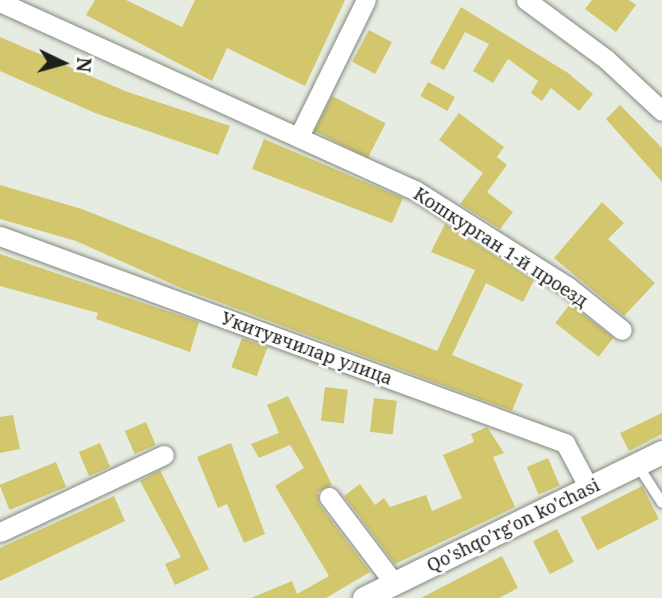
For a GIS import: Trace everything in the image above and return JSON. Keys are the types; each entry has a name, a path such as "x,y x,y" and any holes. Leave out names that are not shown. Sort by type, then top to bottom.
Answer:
{"street":[{"path":"300,134 366,0"},
{"path":"526,0 606,59 662,111"},
{"name":"Кошкурган 1-й проезд","path":"0,2 300,134 453,212 567,286 622,330"},
{"name":"Укитувчилар улица","path":"0,236 565,443 589,488"},
{"name":"Qo'shqo'rg'on ko'chasi","path":"364,598 662,452"},
{"path":"0,532 164,455"},
{"path":"329,497 394,583"}],"lane":[{"path":"637,464 662,503"}],"building":[{"path":"95,0 126,0 182,27 195,0 345,0 305,86 227,48 212,81 86,15"},
{"path":"592,0 629,0 636,5 616,32 585,9"},
{"path":"461,7 568,73 593,94 579,111 551,88 542,101 531,93 538,81 508,59 493,83 473,71 489,44 465,32 444,70 430,63"},
{"path":"369,30 392,42 375,74 352,62"},
{"path":"0,37 125,91 230,126 218,155 95,113 0,71"},
{"path":"428,82 455,97 447,111 420,96"},
{"path":"332,96 385,123 368,158 314,131"},
{"path":"620,105 662,148 662,182 606,119"},
{"path":"459,113 504,147 497,157 507,165 487,192 513,212 500,229 460,204 483,173 439,140"},
{"path":"264,139 403,198 392,223 252,169"},
{"path":"0,185 82,209 437,351 475,270 431,252 445,224 534,280 523,302 486,283 452,355 523,384 512,411 181,288 76,241 0,219"},
{"path":"602,202 624,223 608,239 655,283 624,316 554,258"},
{"path":"0,254 199,322 190,352 96,319 98,313 0,286"},
{"path":"570,304 613,338 599,357 555,323"},
{"path":"242,338 267,347 257,376 231,367"},
{"path":"325,387 348,390 344,424 321,421"},
{"path":"288,396 332,485 318,492 319,504 370,572 326,598 251,598 292,581 297,594 329,576 275,486 304,468 290,445 259,458 251,444 279,433 267,405"},
{"path":"374,398 397,401 393,435 370,432"},
{"path":"662,413 662,434 629,451 620,433"},
{"path":"13,415 20,449 0,453 0,417"},
{"path":"146,422 156,445 135,454 125,431"},
{"path":"487,427 504,453 493,457 515,507 395,564 344,496 360,484 375,505 384,498 390,507 426,495 432,511 462,498 443,455 474,442 471,434"},
{"path":"100,443 110,467 89,476 79,452"},
{"path":"231,443 265,534 244,543 227,504 218,508 197,457"},
{"path":"548,458 560,486 539,495 527,467"},
{"path":"56,462 66,487 10,510 0,485"},
{"path":"160,470 209,569 175,585 165,564 181,557 140,481"},
{"path":"642,486 659,519 597,550 581,517"},
{"path":"114,496 125,521 0,581 0,548"},
{"path":"557,529 574,562 550,574 533,541"},
{"path":"502,556 518,588 499,598 421,598"}]}
